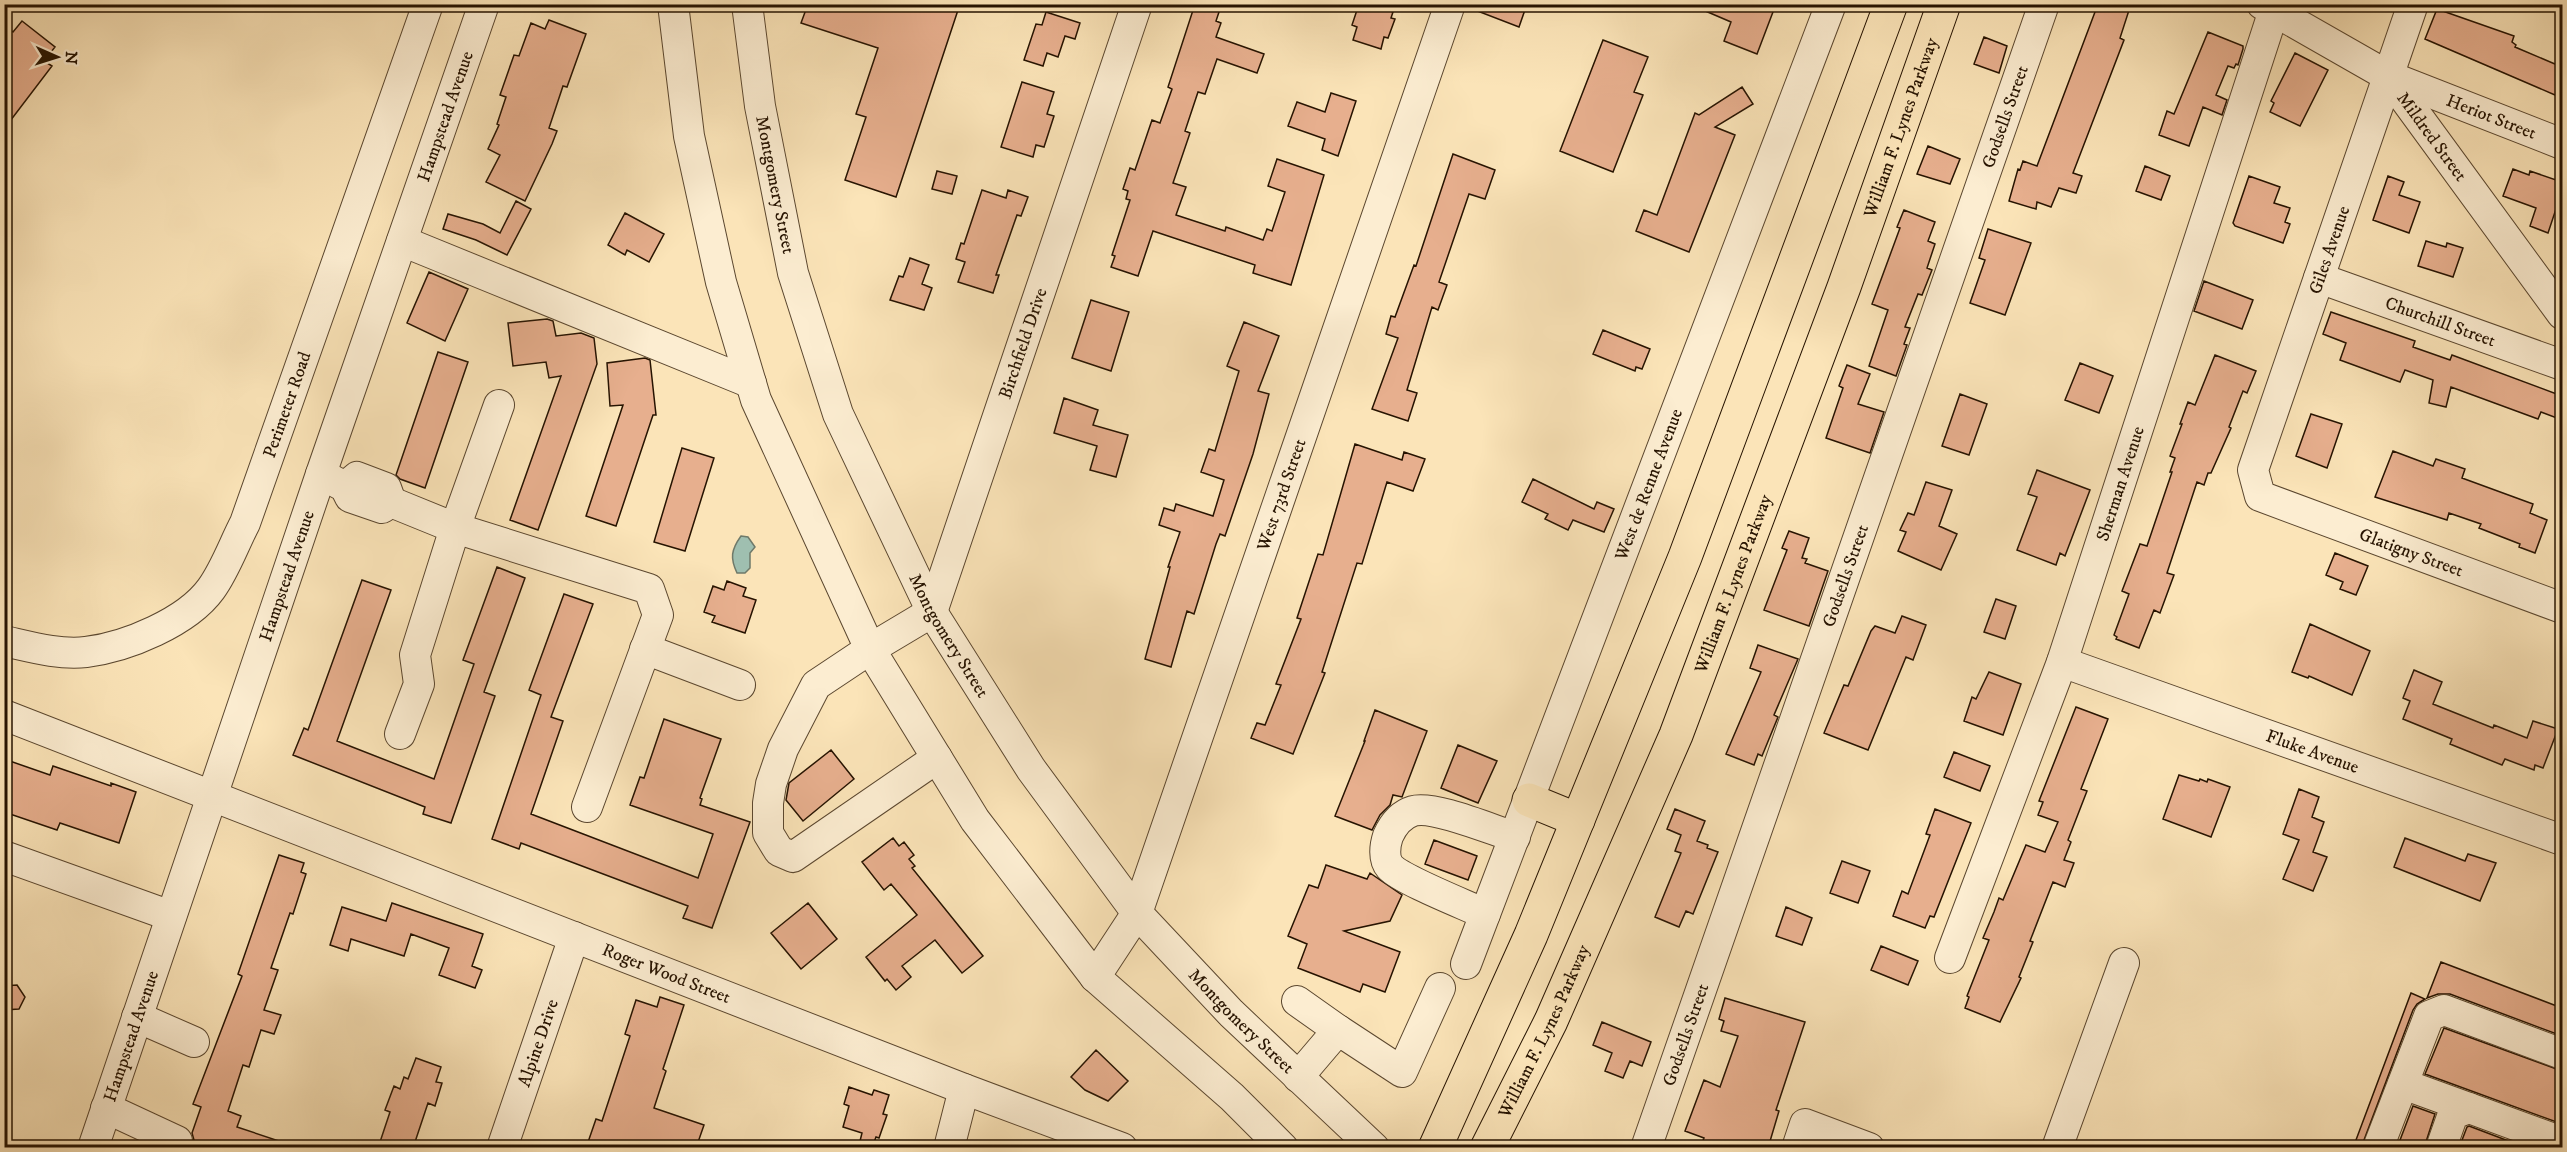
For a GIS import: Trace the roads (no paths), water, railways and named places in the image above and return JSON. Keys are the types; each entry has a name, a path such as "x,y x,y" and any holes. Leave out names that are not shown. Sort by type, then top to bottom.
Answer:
{"highway":[{"path":"1435,1148 1531,935 1685,557 1891,4"},
{"name":"William F. Lynes Parkway","path":"1487,1148 1551,1021 1676,735 1844,287 1944,4"},
{"path":"1529,800 1578,820"}],"street":[{"name":"Perimeter Road","path":"4,641 44,650 86,652 134,640 186,615 211,589 245,523 428,4"},
{"name":"Hampstead Avenue","path":"93,1148 212,794 333,480 402,241 484,4"},
{"path":"673,4 689,136 721,282 756,399 870,649 975,820 1095,977 1232,1097 1283,1148"},
{"name":"Montgomery Street","path":"747,4 760,106 793,273 838,414 932,612 1031,769 1137,913 1231,1013 1374,1148"},
{"name":"Birchfield Drive","path":"932,612 1137,4"},
{"name":"West 73rd Street","path":"1095,977 1137,913 1450,4"},
{"name":"West de Renne Avenue","path":"1466,964 1831,4"},
{"name":"Godsells Street","path":"1646,1148 2044,4"},
{"name":"Giles Avenue","path":"2260,496 2253,470 2413,4"},
{"name":"Mildred Street","path":"2271,6 2388,76 2562,314"},
{"name":"Sherman Avenue","path":"1950,958 2062,662 2271,6"},
{"name":"Heriot Street","path":"2388,76 2562,144"},
{"path":"402,241 752,383"},
{"name":"Churchill Street","path":"2319,278 2562,365"},
{"path":"400,734 419,684 415,655 455,528 499,405"},
{"path":"333,480 350,497 382,508 391,502 455,528 649,590 658,615 587,807"},
{"name":"Glatigny Street","path":"2260,496 2562,608"},
{"path":"932,612 816,685 783,749 771,784 768,803 768,833 780,851 793,857 937,758"},
{"path":"645,649 740,685"},
{"name":"Fluke Avenue","path":"2062,662 2562,840"},
{"name":"Roger Wood Street","path":"4,715 212,794 964,1089 1122,1148"},
{"path":"1485,914 1408,878 1390,867 1385,856 1386,842 1394,822 1412,811 1429,810 1515,837"},
{"path":"4,856 171,916"},
{"name":"Alpine Drive","path":"502,1148 574,937"},
{"path":"2057,1148 2124,963"},
{"path":"1297,1001 1402,1072 1440,988"},
{"path":"2378,1148 2429,1016 2444,1010 2562,1054"},
{"path":"137,1017 194,1042"},
{"path":"1298,1077 1338,1030"},
{"path":"2403,1084 2562,1142"},
{"path":"949,1148 964,1089"},
{"path":"106,1108 177,1141"},
{"path":"2441,1148 2453,1114 2469,1108"},
{"path":"1797,1148 1805,1124 1869,1148"}]}
